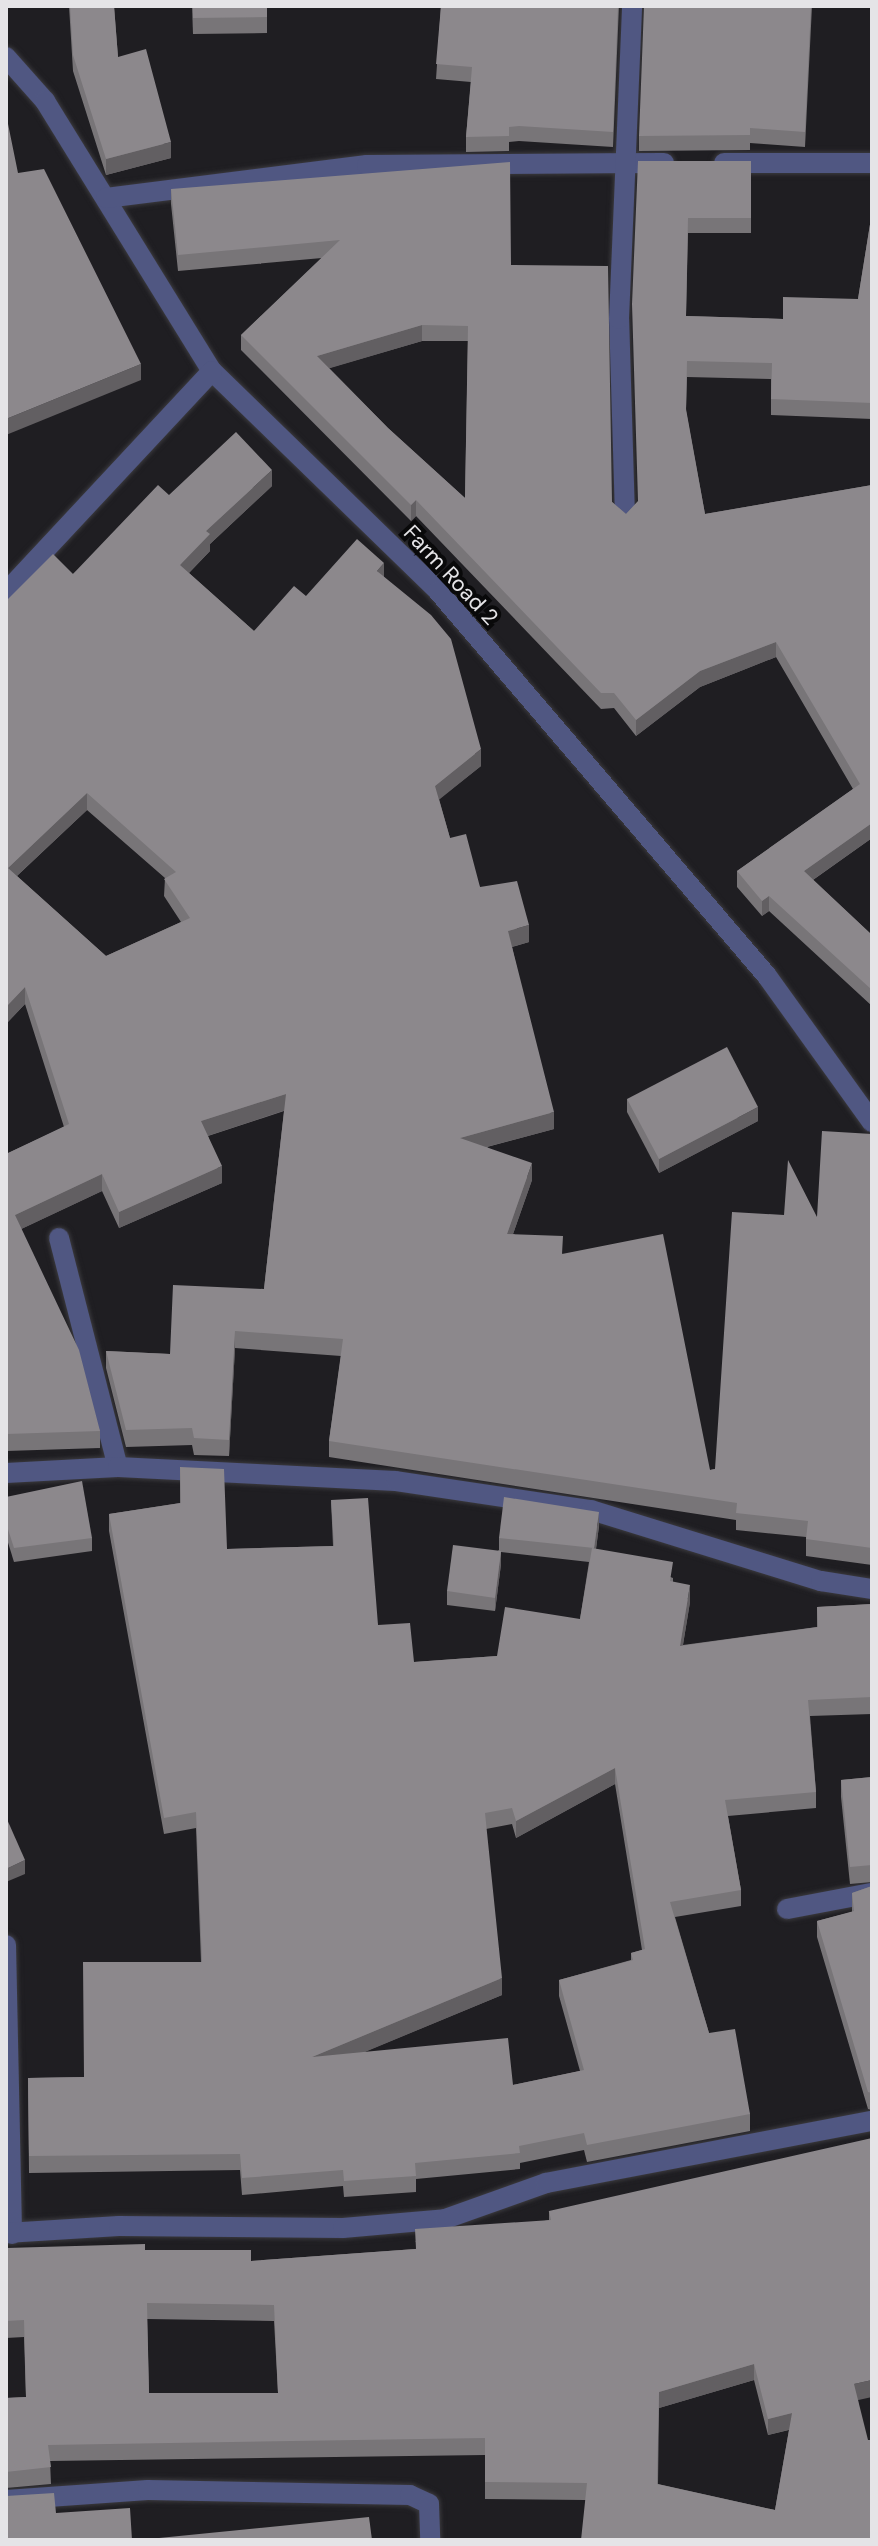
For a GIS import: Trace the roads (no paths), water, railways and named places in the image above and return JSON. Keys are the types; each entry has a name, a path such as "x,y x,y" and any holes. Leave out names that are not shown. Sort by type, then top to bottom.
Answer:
{"street":[{"path":"625,517 619,319 622,163 632,6"},
{"name":"Farm Road 2","path":"6,57 45,101 212,371 438,591 767,976 872,1122"},
{"path":"106,198 367,165 872,163"},
{"path":"6,592 212,371"},
{"path":"59,1238 118,1467"},
{"path":"6,1473 118,1467 396,1481 591,1510 821,1581 872,1589"},
{"path":"787,1909 872,1893"},
{"path":"6,1945 9,2234 119,2226 343,2228 445,2219 546,2183 872,2121"},
{"path":"6,2500 148,2490 410,2495 429,2504 430,2540"}]}
